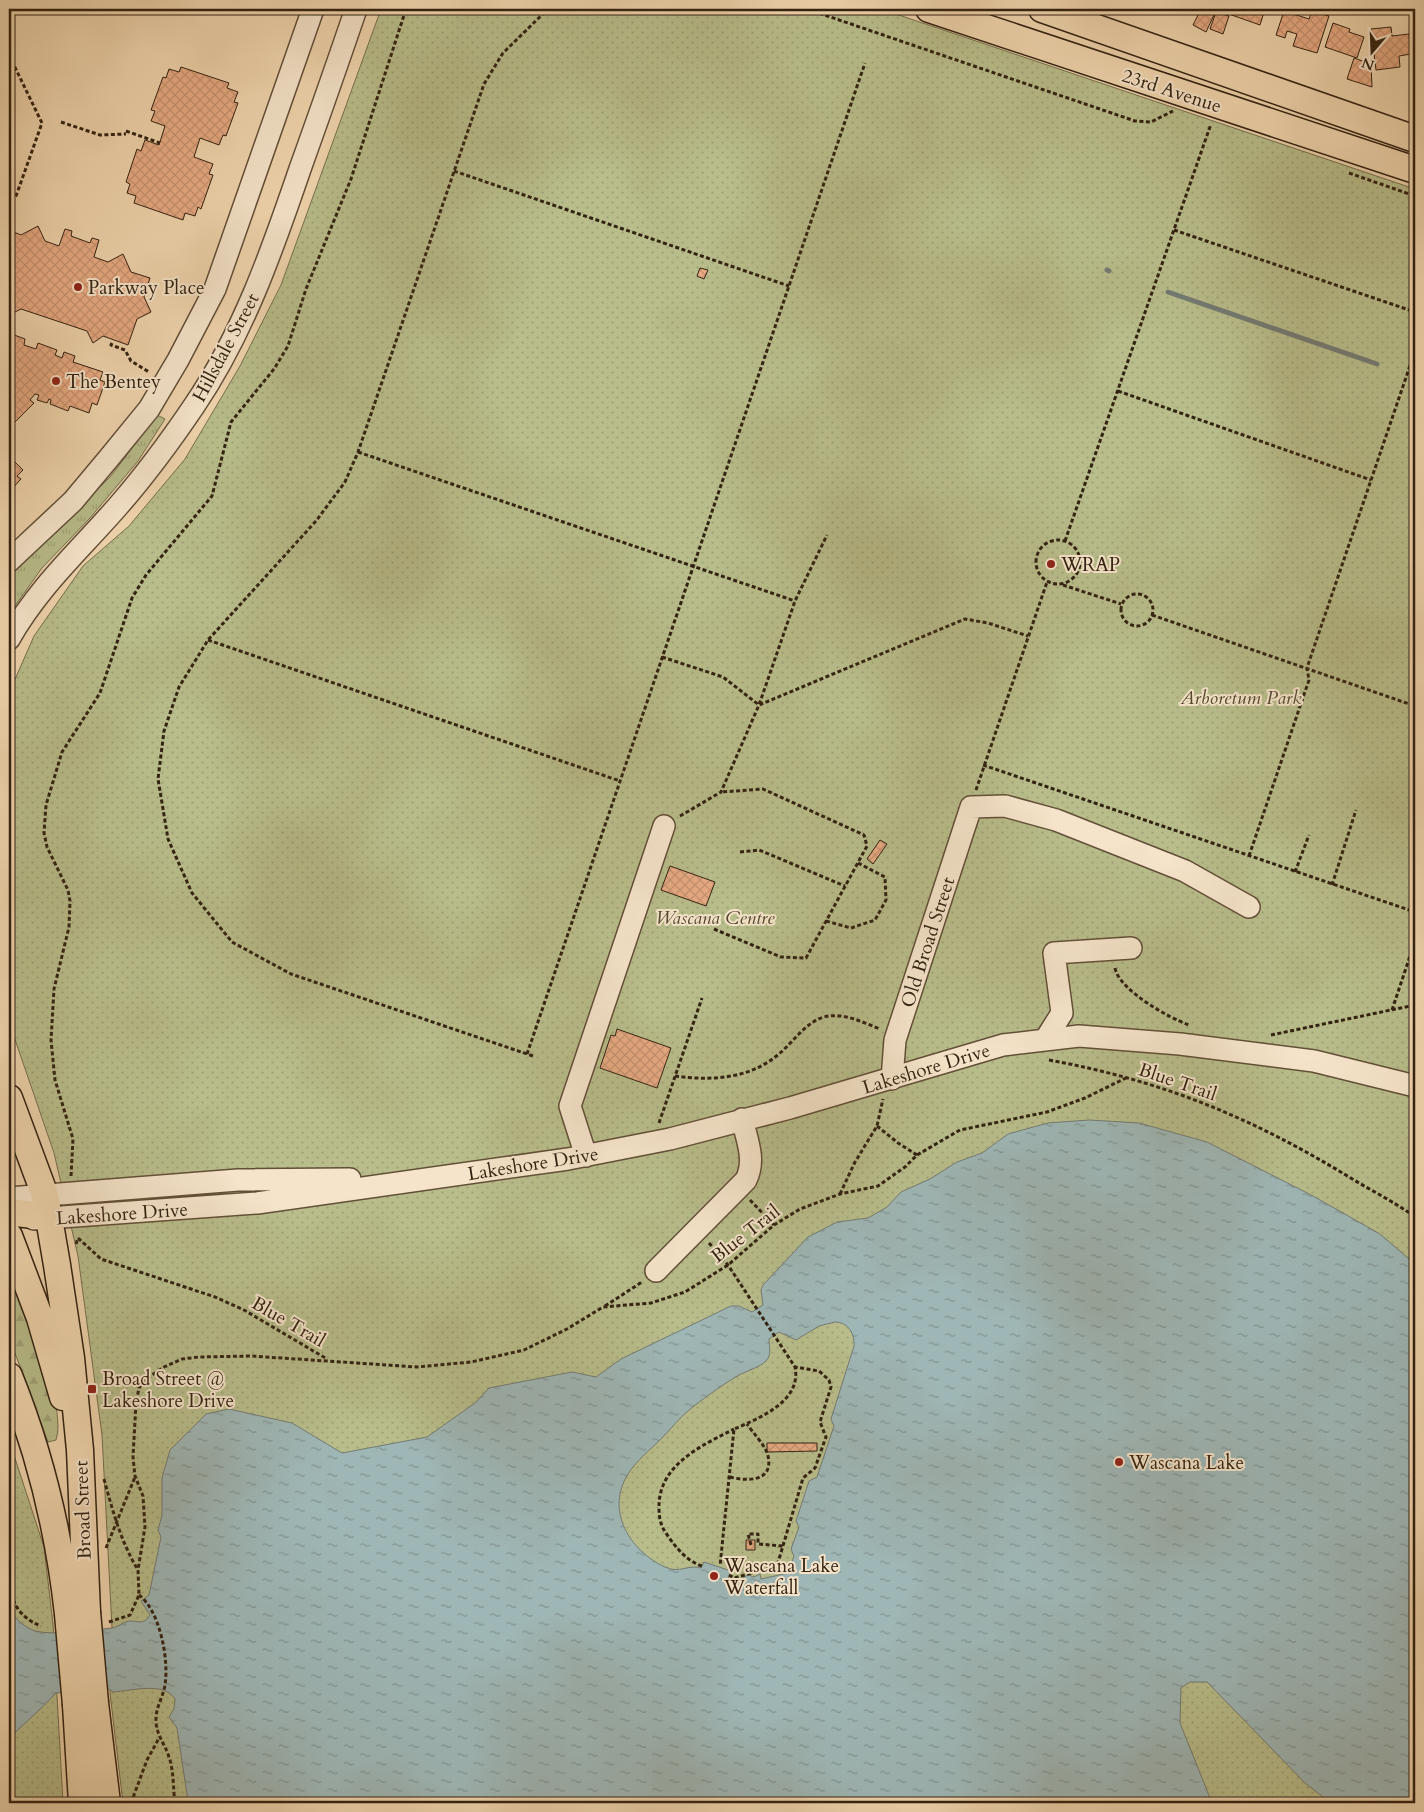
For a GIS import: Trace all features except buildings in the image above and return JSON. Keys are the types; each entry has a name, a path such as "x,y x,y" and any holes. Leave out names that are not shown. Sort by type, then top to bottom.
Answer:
{"main road":[{"name":"23rd Avenue","path":"929,9 1415,170"},
{"name":"23rd Avenue","path":"1058,11 1415,139"},
{"name":"Broad Street","path":"9,1098 47,1206 71,1358 80,1450 88,1616 82,1803"},
{"path":"9,1206 47,1206"},
{"path":"9,1212 47,1206"},
{"path":"9,1236 40,1318 80,1450"},
{"name":"Broad Street","path":"9,1376 44,1476 61,1554 88,1616"},
{"name":"Broad Street","path":"85,1704 107,1803"}],"street":[{"name":"Hillsdale Street","path":"9,561 73,501 149,409 165,382 215,289 313,9"},
{"name":"Hillsdale Street","path":"9,638 40,590 118,506 154,462 195,405 223,357 254,295 276,239 356,9"},
{"path":"971,807 1005,806 1056,820 1185,872 1249,907"},
{"name":"Old Broad Street","path":"888,1080 898,1032 971,807"},
{"path":"586,1156 570,1106 664,826"},
{"path":"1042,1041 1062,1014 1054,953 1122,949"},
{"name":"Lakeshore Drive","path":"9,1220 47,1206 243,1180 442,1177 586,1156 652,1143 888,1080 943,1061 1003,1045 1079,1036 1180,1044 1314,1061 1415,1086"},
{"path":"656,1271 738,1189 751,1170 752,1158 742,1119"},
{"name":"Lakeshore Drive","path":"9,1198 47,1206"}],"path":[{"path":"71,1180 73,1139 56,1080 51,1040 54,990 69,927 70,901 68,890 47,847 44,833 46,804 62,752 100,693 132,598 146,576 212,496 231,422 274,369 288,346 306,289 351,179 406,9"},
{"path":"533,1056 291,974 232,942 192,893 168,839 158,779 164,731 179,687 208,640 316,521 345,482 358,452 484,84 503,53 548,9"},
{"path":"808,9 1136,121 1151,122 1180,108"},
{"path":"9,55 42,123 16,196 9,203"},
{"path":"527,1054 865,63"},
{"path":"1065,541 1213,119"},
{"path":"62,122 100,135 126,133 160,143"},
{"path":"454,171 789,286"},
{"path":"1174,230 1415,312"},
{"path":"112,343 111,346 125,350 130,361 165,382"},
{"path":"1249,856 1309,680 1307,668 1415,351"},
{"path":"1118,392 1371,480"},
{"path":"358,452 795,601"},
{"path":"721,792 759,705 795,601 828,535"},
{"path":"1062,584 1076,575 1080,568 1077,552 1065,541 1048,542 1037,553 1036,570 1047,582 1062,584 1121,604"},
{"path":"971,807 983,765 1047,582"},
{"path":"1130,595 1142,595 1152,603 1152,616 1145,624 1134,626 1124,621 1120,610 1121,604 1130,595"},
{"path":"1152,616 1415,706"},
{"path":"759,705 965,619 988,623 1028,636"},
{"path":"208,640 620,781"},
{"path":"662,657 723,677 759,705"},
{"path":"983,765 1415,912"},
{"path":"664,826 721,792 763,789 864,835 867,846 806,958 780,957 714,929"},
{"path":"1332,885 1356,810"},
{"path":"1295,872 1308,835"},
{"path":"740,852 759,850 845,886"},
{"path":"826,921 851,928 875,920 886,900 885,878 858,863"},
{"path":"1391,1010 1415,941"},
{"path":"1122,949 1116,976 1139,996 1167,1015 1197,1028"},
{"path":"652,1143 702,998"},
{"path":"1262,1037 1415,1005"},
{"path":"675,1076 720,1080 757,1068 780,1054 815,1020 826,1017 850,1018 882,1030 898,1032"},
{"path":"1042,1041 1042,1058 1128,1077"},
{"name":"Blue Trail","path":"78,1238 102,1259 215,1297 244,1310 327,1359 417,1367 479,1361 524,1350 567,1329 603,1307 639,1306 666,1299 698,1285 728,1265 774,1225 800,1209 840,1194 878,1186 905,1167 917,1154 960,1130 1047,1112 1085,1098 1128,1077 1193,1098 1306,1150 1415,1217"},
{"path":"840,1194 855,1162 877,1126 888,1080"},
{"path":"877,1126 898,1143 917,1154"},
{"path":"738,1189 774,1225"},
{"path":"697,1230 728,1265 795,1367 796,1375 794,1385 786,1400 683,1459 673,1468 658,1497 659,1518 663,1529 687,1559 702,1566"},
{"path":"603,1307 630,1292 656,1271"},
{"path":"175,1803 170,1759 159,1738 157,1710 165,1684 163,1645 158,1624 141,1596 138,1570 144,1545 145,1509 135,1476 133,1438 139,1388 155,1372 182,1359 251,1356 327,1359"},
{"path":"729,1575 734,1578 777,1566 803,1478 816,1468 826,1437 820,1422 831,1387 829,1380 820,1371 795,1367"},
{"path":"730,1477 752,1480 760,1477 768,1464 768,1456 747,1424"},
{"path":"720,1566 734,1429"},
{"path":"102,1471 116,1524 127,1552 138,1570"},
{"path":"106,1550 135,1476"},
{"path":"751,1545 748,1534 758,1534 757,1544 783,1546"},
{"path":"9,1581 13,1602 18,1611 33,1623 42,1626"},
{"path":"88,1616 130,1615 141,1596"},
{"path":"131,1803 140,1775 159,1738"}],"green space":[{"name":"Wascana Centre","path":"381,9 881,9 1415,189 1415,1803 123,1803 110,1693 112,1628 102,1435 78,1256 54,1153 9,1022 9,693 34,636 83,566 129,526 185,459 240,366 281,285"},
{"path":"157,415 165,419 138,461 90,518 42,568 9,614 9,577 111,476"},
{"path":"9,1267 42,1355 56,1404 58,1424 56,1440 48,1442 9,1337"},
{"path":"9,1440 44,1547 53,1624 63,1803 9,1803"}],"water":[{"name":"Wascana Lake","path":"1089,1120 1139,1123 1207,1142 1313,1196 1380,1234 1415,1264 1415,1803 1331,1803 1305,1783 1207,1682 1190,1682 1181,1688 1180,1723 1212,1803 193,1803 193,1800 188,1801 177,1728 169,1717 174,1709 175,1699 170,1693 163,1690 147,1688 113,1692 109,1689 56,1693 9,1739 9,1610 28,1628 35,1631 53,1633 112,1628 128,1621 141,1622 146,1620 150,1615 141,1601 149,1595 161,1537 158,1530 162,1515 162,1478 170,1450 206,1414 229,1409 292,1423 342,1453 427,1437 475,1403 489,1388 572,1372 596,1377 621,1359 731,1306 739,1306 752,1312 763,1305 761,1290 763,1285 808,1237 837,1222 868,1218 887,1207 901,1192 930,1179 957,1162 982,1153 1008,1134 1048,1123","holes":["835,1322 847,1326 852,1333 854,1346 831,1419 834,1426 817,1477 809,1481 796,1521 799,1527 791,1549 794,1556 788,1573 761,1579 760,1574 754,1577 749,1575 734,1582 728,1579 731,1571 704,1562 701,1568 670,1569 652,1560 641,1551 625,1528 620,1515 619,1502 628,1474 636,1464 689,1410 739,1375 766,1361 770,1353 769,1339 779,1332 796,1340 819,1326"]}],"waterway":[{"path":"1168,292 1377,364"}],"place":[{"name":"Parkway Place","path":"78,287"},
{"name":"The Bentey","path":"56,381"},
{"name":"WRAP","path":"1051,564"},
{"name":"Broad Street @ Lakeshore Drive","path":"92,1389"},
{"name":"Wascana Lake","path":"1119,1462"},
{"name":"Wascana Lake Waterfall","path":"714,1576"}],"park label":[{"name":"Arboretum Park","path":"1241,697"}]}
